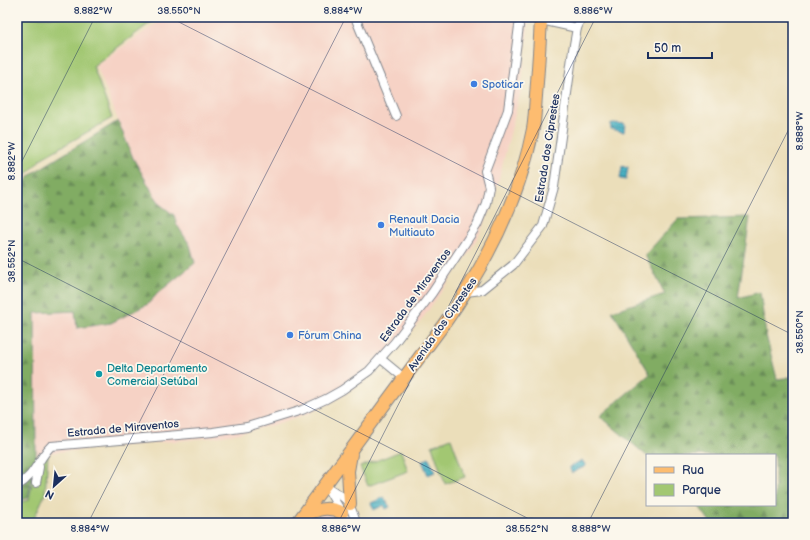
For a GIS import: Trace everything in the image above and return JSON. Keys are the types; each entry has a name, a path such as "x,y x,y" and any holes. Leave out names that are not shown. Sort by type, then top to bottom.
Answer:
{"main road":[{"name":"Avenida dos Ciprestes","path":"300,520 466,292 492,247 509,210 519,181 533,128 541,18"},
{"path":"350,504 348,471 352,449"},
{"path":"300,520 323,508 330,508 345,518"}],"street":[{"path":"355,17 396,116"},
{"name":"Estrada dos Ciprestes","path":"466,292 482,290 513,265 543,226 554,187 577,28 582,17"},
{"path":"541,18 577,28"},
{"name":"Estrada de Miraventos","path":"39,465 42,455 51,446 213,432 247,427 296,412 326,399 360,378 381,359 444,278 477,225 486,203 489,187 485,171 508,110 519,26"},
{"path":"381,359 404,378"},
{"path":"36,483 39,465"},
{"path":"17,486 34,473 39,465"},
{"path":"325,486 345,497 350,504 356,523"},
{"path":"325,486 345,518"},
{"path":"531,523 552,523"}],"shaded area":[{"path":"166,17 529,17 521,90 494,199 484,225 471,250 422,319 394,353 365,381 334,401 310,413 273,425 235,434 36,454 35,313 75,311 78,328 148,304 190,245 177,225 174,215 162,206 154,195 133,158 96,65"},
{"path":"325,513 338,517 342,523 310,523 319,515"}],"green space":[{"path":"25,17 158,17 93,66 112,118 42,158 17,185 17,22"},
{"path":"118,121 133,158 154,195 162,206 174,215 177,225 190,245 195,263 158,293 148,304 111,323 77,328 75,311 35,313 36,454 28,498 17,501 17,190 33,173"},
{"path":"750,217 738,298 760,292 766,335 777,379 793,377 793,523 741,523 739,520 735,523 711,523 699,506 776,506 776,454 646,455 600,416 650,374 612,311 665,294 645,255 678,219"},
{"path":"451,438 465,477 445,484 432,446"},
{"path":"401,451 408,471 368,486 360,467"},
{"path":"48,455 45,494 32,523 17,523 17,503 29,500 37,457"}],"water":[{"path":"610,124 625,124 624,132 611,129"},
{"path":"622,166 628,167 626,180 620,179"},
{"path":"429,458 435,472 428,475 422,461"},
{"path":"582,460 586,466 572,473 569,467"},
{"path":"384,497 390,507 386,509 384,505 374,510 371,503"}],"place":[{"name":"Spoticar","path":"474,84"},
{"name":"Renault Dacia Multiauto","path":"381,225"},
{"name":"Fórum China","path":"290,335"},
{"name":"Delta Departamento Comercial Setúbal","path":"99,374"}]}
